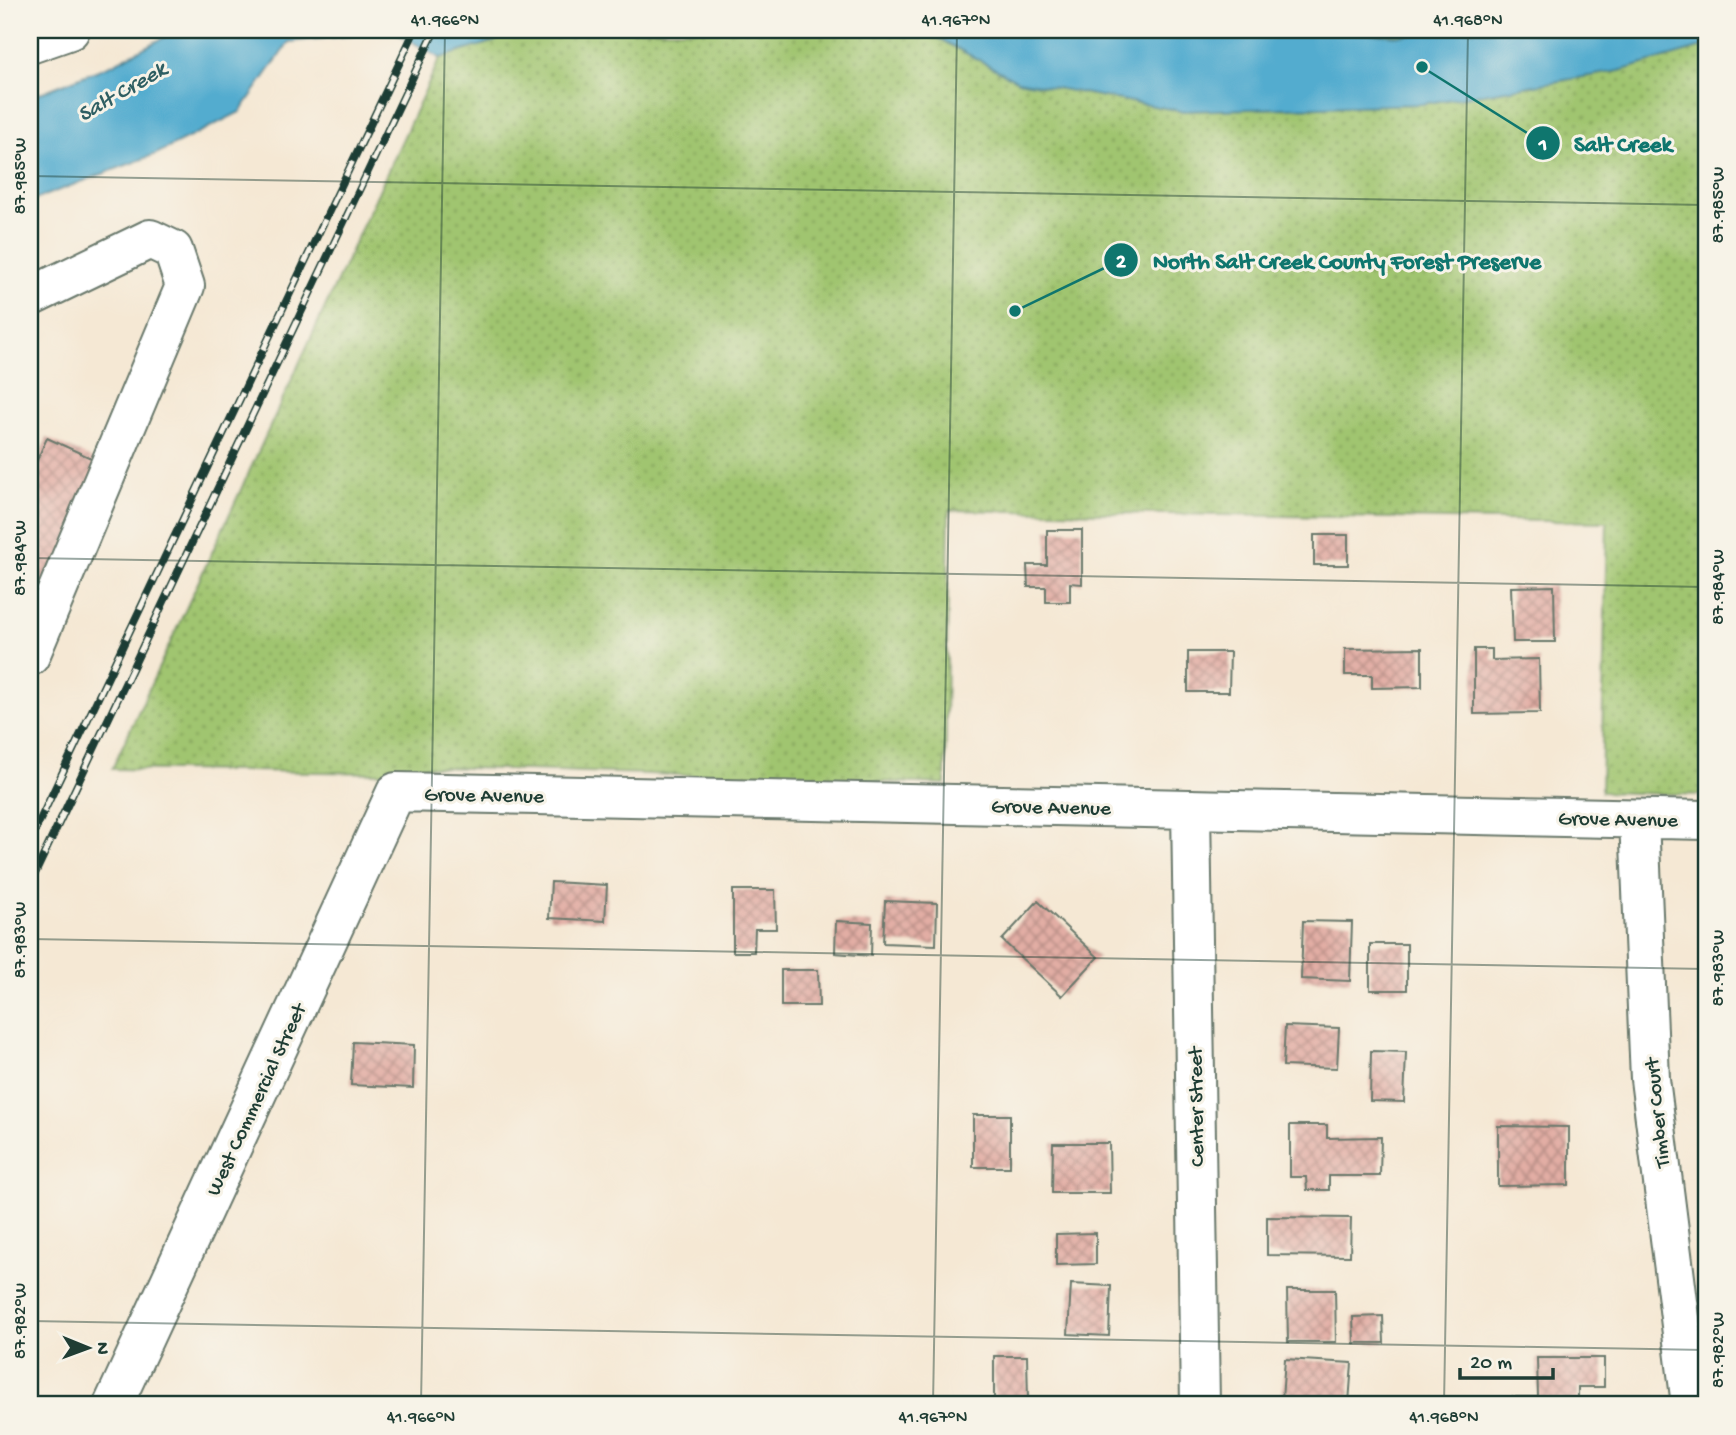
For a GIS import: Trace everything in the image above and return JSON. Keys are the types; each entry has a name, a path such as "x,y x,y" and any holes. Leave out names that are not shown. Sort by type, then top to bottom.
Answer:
{"street":[{"path":"30,44 70,30"},
{"path":"30,296 150,240 173,250 185,286 30,656"},
{"name":"Grove Avenue","path":"396,792 1706,820"},
{"name":"West Commercial Street","path":"113,1405 396,792"},
{"name":"Center Street","path":"1191,809 1200,1405"},
{"name":"Timber Court","path":"1639,819 1650,1079 1691,1405"}],"green space":[{"path":"511,30 923,30 1018,81 1181,111 1422,104 1619,71 1706,46 1706,795 1601,792 1607,522 949,510 945,784 406,766 385,773 112,769 440,58 495,41"},
{"path":"1321,30 1459,30 1398,36"}],"water":[{"path":"178,30 511,30 495,41 440,58 393,31 289,42 240,112 156,154 30,201 30,97 111,65"},
{"path":"923,30 1321,30 1398,36 1459,30 1706,30 1706,46 1619,71 1422,104 1181,111 1018,81"}],"building":[{"path":"47,438 102,463 40,601 30,597 30,475"},
{"path":"1047,530 1082,530 1082,584 1070,583 1070,602 1046,602 1046,587 1028,587 1027,565 1047,565"},
{"path":"1314,535 1348,535 1348,565 1314,565"},
{"path":"1554,586 1555,642 1513,642 1511,587"},
{"path":"1422,648 1422,687 1372,688 1372,675 1345,675 1345,649"},
{"path":"1474,649 1492,649 1492,660 1539,659 1540,713 1474,714"},
{"path":"1188,652 1230,652 1229,692 1188,692"},
{"path":"551,882 607,885 605,921 549,918"},
{"path":"733,890 775,890 776,929 755,929 754,952 733,952"},
{"path":"885,901 937,903 936,945 883,943"},
{"path":"1038,901 1098,957 1062,996 1002,940"},
{"path":"836,921 872,923 871,956 835,953"},
{"path":"1303,921 1352,922 1350,981 1301,979"},
{"path":"1370,944 1407,944 1407,990 1370,990"},
{"path":"781,970 818,970 819,1006 781,1006"},
{"path":"1285,1026 1339,1028 1337,1068 1283,1066"},
{"path":"353,1042 414,1045 413,1088 351,1085"},
{"path":"1371,1051 1406,1052 1404,1102 1370,1101"},
{"path":"973,1115 1010,1115 1010,1167 973,1167"},
{"path":"1290,1125 1327,1125 1327,1138 1381,1137 1380,1176 1329,1176 1329,1190 1307,1190 1306,1177 1290,1177"},
{"path":"1498,1126 1569,1127 1569,1185 1498,1186"},
{"path":"1053,1143 1109,1143 1110,1193 1052,1193"},
{"path":"1267,1217 1351,1218 1350,1256 1267,1255"},
{"path":"1096,1233 1096,1264 1056,1265 1056,1234"},
{"path":"1071,1284 1111,1286 1109,1336 1068,1334"},
{"path":"1287,1290 1335,1290 1336,1342 1288,1342"},
{"path":"1383,1316 1384,1343 1354,1343 1353,1317"},
{"path":"994,1356 1027,1356 1028,1400 994,1401"},
{"path":"1537,1358 1604,1358 1604,1387 1578,1387 1578,1405 1491,1405 1491,1397 1538,1397"},
{"path":"1285,1359 1352,1363 1349,1403 1282,1399"}],"railway":[{"path":"30,841 415,30"},
{"path":"30,884 435,30"}],"place":[{"name":"Salt Creek","path":"1422,67"},
{"name":"North Salt Creek County Forest Preserve","path":"1015,311"}]}
